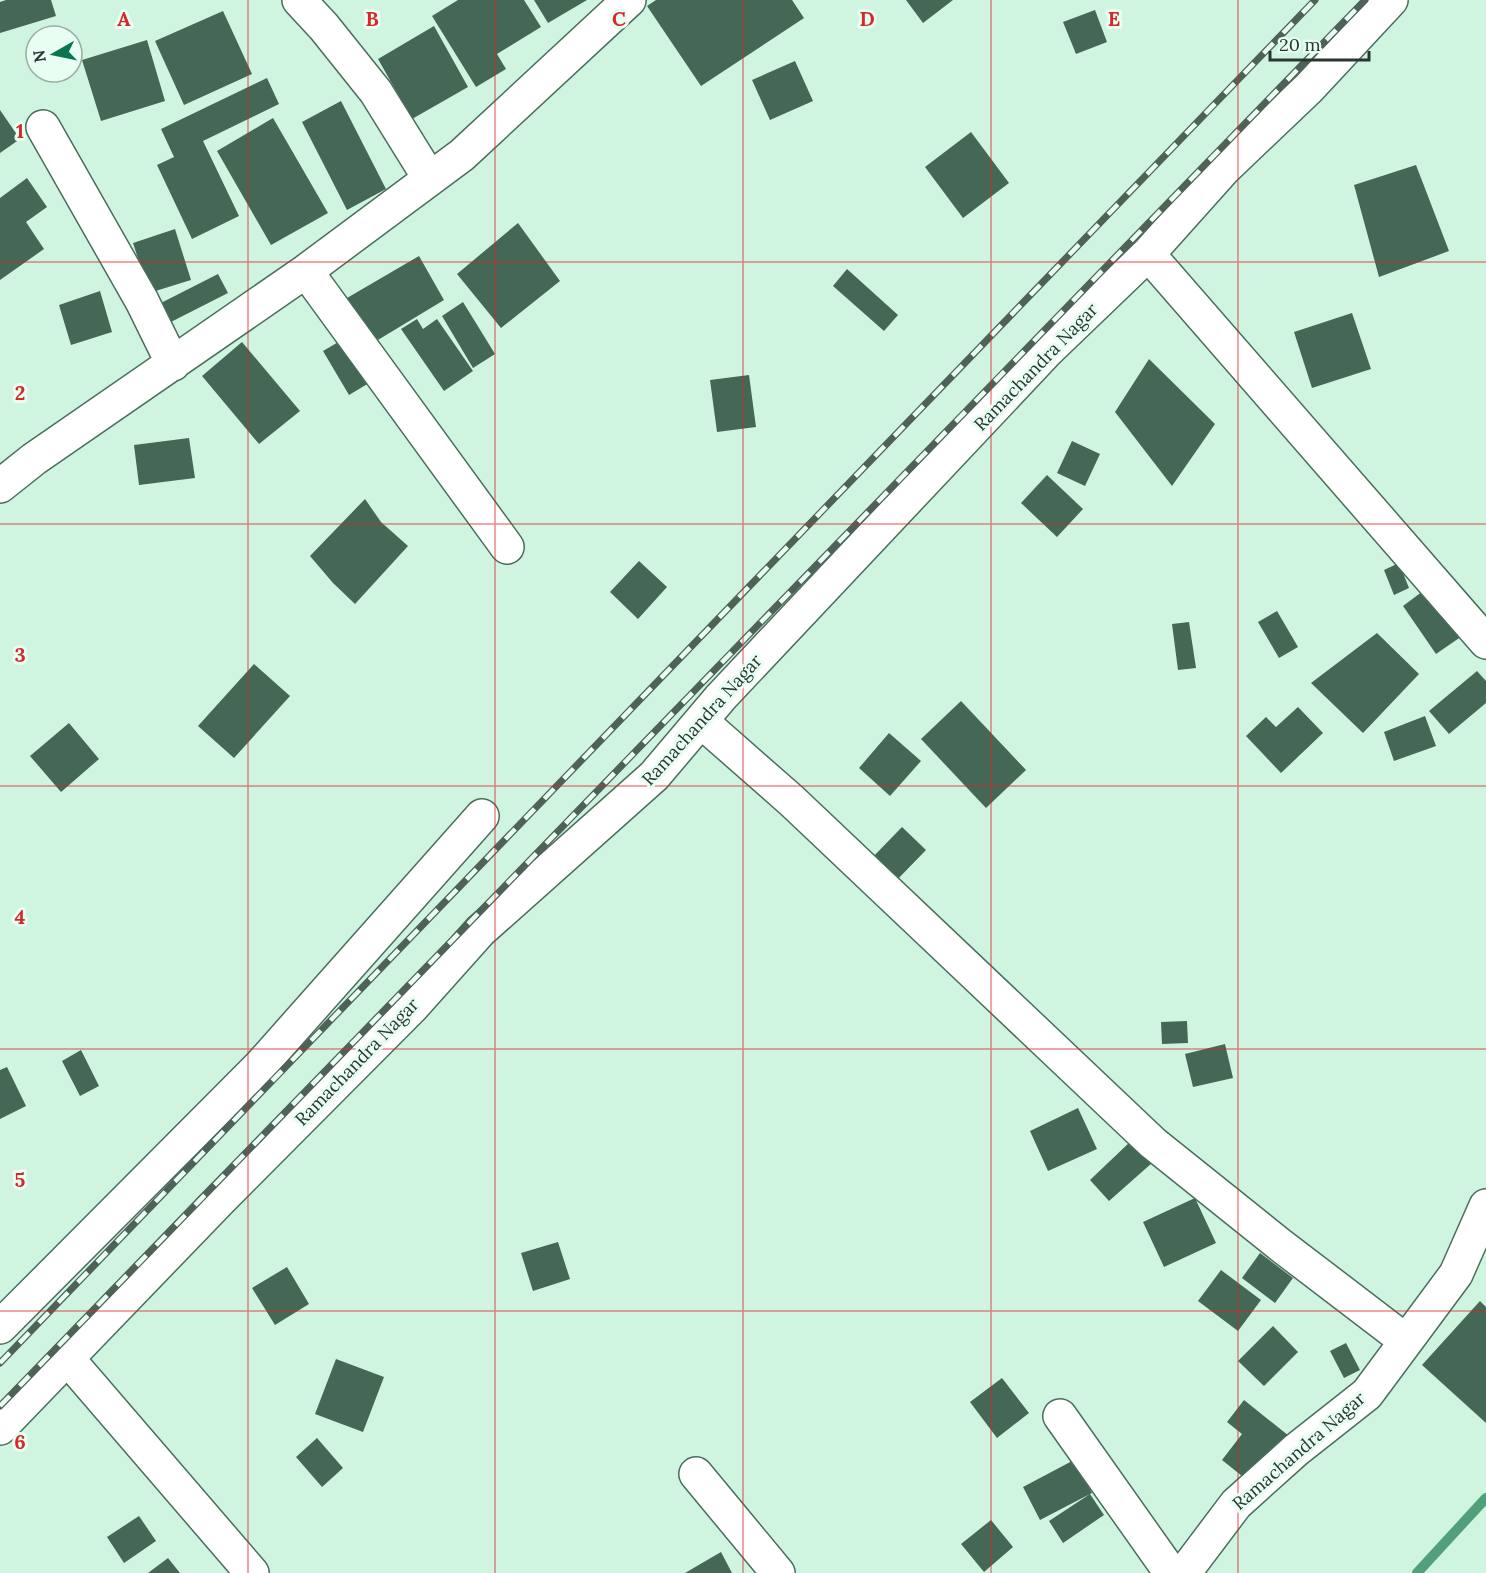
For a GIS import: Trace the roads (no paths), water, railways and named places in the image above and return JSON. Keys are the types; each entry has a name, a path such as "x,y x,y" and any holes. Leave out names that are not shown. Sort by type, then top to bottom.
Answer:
{"street":[{"path":"299,0 324,27 376,92 430,179"},
{"path":"0,486 34,459 306,272 462,155 629,0"},
{"name":"Ramachandra Nagar","path":"0,1428 358,1063 480,931 654,776 701,721 823,588 977,428 1048,350 1148,254 1224,169 1309,88 1391,0"},
{"path":"43,127 142,301 172,364"},
{"path":"1148,254 1486,642"},
{"path":"306,272 507,547"},
{"path":"701,721 792,801 1153,1143 1279,1244 1406,1341"},
{"path":"0,1327 260,1066 482,816"},
{"name":"Ramachandra Nagar","path":"1184,1573 1236,1504 1296,1450 1367,1394 1456,1274 1486,1206"},
{"path":"67,1358 252,1573"},
{"path":"1060,1416 1171,1573"},
{"path":"696,1474 778,1573"}],"waterway":[{"path":"1417,1573 1486,1498"}],"railway":[{"path":"0,1363 1315,0"},
{"path":"0,1406 1365,0"}]}
